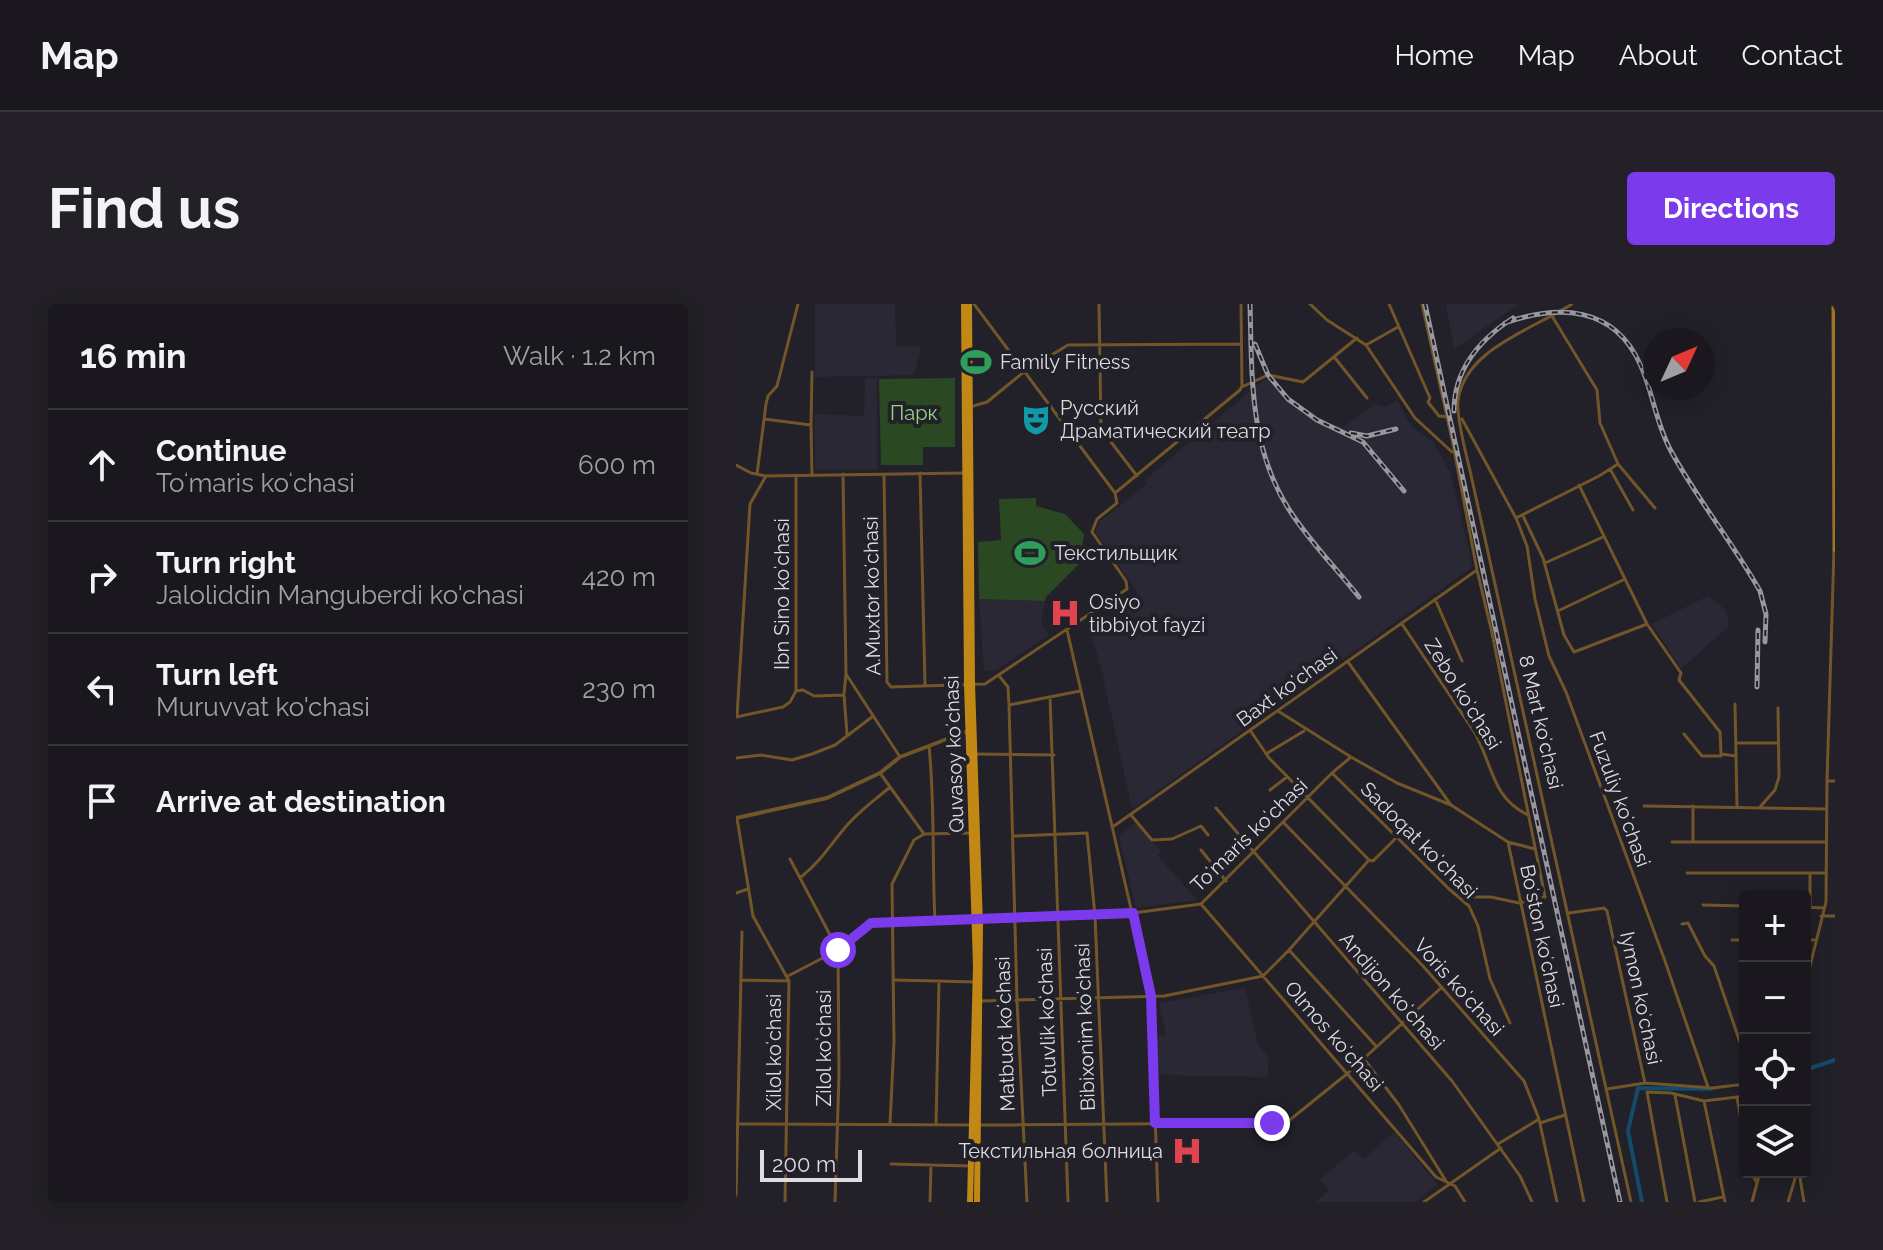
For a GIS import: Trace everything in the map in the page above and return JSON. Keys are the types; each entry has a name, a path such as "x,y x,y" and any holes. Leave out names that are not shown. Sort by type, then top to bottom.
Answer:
{"main road":[{"name":"Quvasoy koʻchasi","path":"969,304 968,731 980,1001 970,1202"},
{"name":"Quvasoy koʻchasi","path":"969,304 965,473 977,919 977,1202"},
{"path":"1834,304 1835,550"}],"street":[{"path":"757,474 768,396 777,386 798,304"},
{"path":"969,304 1025,371 1115,493 1117,503 1097,519 1092,532 1126,581 1127,589 1000,676"},
{"path":"1099,304 1101,429 1137,476"},
{"path":"1241,304 1242,386"},
{"path":"1310,304 1327,320 1366,345 1415,418 1454,453"},
{"path":"1389,304 1424,381 1430,398 1428,402 1439,416 1447,417"},
{"path":"1422,304 1545,897 1519,903 1491,897 1460,897"},
{"name":"8 Mart koʻchasi","path":"1572,304 1481,357 1467,374 1458,401 1631,1202"},
{"path":"1552,316 1597,390 1600,423 1618,464 1655,508"},
{"path":"1366,345 1398,327"},
{"path":"1115,493 1242,386 1268,375 1303,382 1357,338"},
{"path":"970,407 987,402 1025,371 1068,345 1241,344"},
{"path":"1335,358 1367,398"},
{"path":"812,372 812,476"},
{"name":"Fuzuliy koʻchasi","path":"1460,416 1516,518 1529,553 1535,599 1549,656 1566,692 1708,1087"},
{"path":"764,419 811,425"},
{"path":"1075,439 1101,429"},
{"path":"1516,518 1618,464"},
{"path":"736,465 766,476 965,473"},
{"path":"1610,469 1633,510"},
{"path":"920,473 926,687"},
{"path":"843,474 847,735"},
{"name":"A.Muxtor koʻchasi","path":"884,474 887,682 893,687 985,684 1000,676"},
{"path":"736,717 750,504 766,476"},
{"name":"Ibn Sino koʻchasi","path":"736,717 783,707 796,691 796,477"},
{"path":"1579,485 1647,624 1681,673 1679,680 1720,732 1721,756"},
{"path":"1523,516 1545,563 1564,635 1574,652 1647,624"},
{"path":"1545,563 1604,536"},
{"path":"1809,962 1825,908 1835,550"},
{"name":"Baxt koʻchasi","path":"1113,826 1477,570"},
{"path":"1559,610 1625,579"},
{"path":"1435,599 1462,661"},
{"name":"Zebo koʻchasi","path":"1401,624 1475,733 1501,796 1528,815"},
{"path":"1067,630 1151,996 1158,1202"},
{"path":"1347,661 1451,805"},
{"path":"846,674 900,757"},
{"name":"Matbuot koʻchasi","path":"1000,676 1008,687 1009,705 1017,1000 1027,1202"},
{"path":"796,691 803,690 814,696 844,695"},
{"path":"1009,705 1082,691"},
{"name":"Totuvlik koʻchasi","path":"1050,697 1068,1202"},
{"path":"1735,704 1737,806"},
{"path":"1760,807 1775,790 1779,777 1778,708"},
{"name":"Boʻston koʻchasi","path":"1278,711 1397,783 1451,805 1508,842 1584,1202"},
{"path":"736,758 761,755 796,759 824,750 873,717"},
{"path":"1250,730 1287,777 1369,860"},
{"path":"1266,754 1305,730"},
{"path":"737,818 827,798 880,773 900,757 968,731"},
{"path":"1684,734 1702,756 1736,756"},
{"path":"1736,743 1778,743"},
{"path":"928,744 935,922"},
{"path":"974,754 1054,755"},
{"name":"Toʻmaris koʻchasi","path":"789,979 838,950 871,923 1095,916 1201,904 1351,757"},
{"path":"880,773 924,834"},
{"name":"Sadoqat koʻchasi","path":"1332,773 1469,906 1478,926 1490,979 1510,1023"},
{"path":"1270,790 1287,777"},
{"path":"1827,781 1835,781"},
{"path":"801,877 819,863 842,830 865,805 890,787"},
{"path":"1644,806 1827,809"},
{"path":"1693,806 1693,842"},
{"name":"Andijon koʻchasi","path":"1216,808 1452,1081 1520,1176 1532,1202"},
{"path":"1131,815 1152,840 1172,839 1201,826 1208,835"},
{"name":"Xilol koʻchasi","path":"737,818 753,916 789,979 785,1202"},
{"name":"Voris koʻchasi","path":"1284,823 1442,987 1524,1081 1539,1121 1557,1202"},
{"name":"Bibixonim koʻchasi","path":"1056,835 1087,833 1095,916 1107,1202"},
{"path":"890,1124 895,980 892,884 914,840 924,834 973,834"},
{"path":"1013,836 1056,835"},
{"path":"980,1001 1180,994 1263,976 1369,860 1373,861 1396,838"},
{"path":"1508,842 1535,849"},
{"path":"1672,842 1826,842"},
{"path":"1201,850 1226,881"},
{"name":"Zilol koʻchasi","path":"790,859 838,950 835,1202"},
{"path":"1687,873 1826,873"},
{"path":"1809,890 1810,873"},
{"path":"736,893 748,889"},
{"name":"Olmos koʻchasi","path":"1201,904 1436,1177 1448,1184"},
{"path":"1703,905 1739,906"},
{"name":"Iymon koʻchasi","path":"1569,913 1604,908 1607,911 1645,1083"},
{"path":"1811,908 1825,908"},
{"path":"1821,916 1835,916"},
{"path":"1682,924 1688,923 1705,956 1714,966 1739,1039"},
{"path":"736,1196 742,932"},
{"path":"1732,940 1739,940"},
{"path":"1289,950 1376,1046"},
{"path":"741,980 789,979"},
{"path":"895,980 976,980"},
{"path":"936,1125 939,981"},
{"path":"737,1124 1286,1123 1348,1073 1442,987"},
{"path":"1364,1059 1399,1105 1448,1184 1455,1186 1465,1202"},
{"path":"1607,1089 1645,1083 1708,1087 1739,1084"},
{"path":"1667,1202 1646,1095 1648,1091 1704,1101 1737,1098 1739,1108"},
{"path":"1675,1095 1697,1202 1724,1199 1704,1101"},
{"path":"1424,1202 1499,1146 1539,1121 1565,1115"},
{"path":"891,1164 971,1166"},
{"path":"930,1202 931,1165"},
{"path":"1754,1178 1757,1183"},
{"path":"1752,1202 1758,1178"},
{"path":"1788,1202 1796,1178"},
{"path":"1799,1178 1804,1202"}],"shaded area":[{"path":"815,304 895,304 896,346 921,347 914,375 815,377"},
{"path":"1446,304 1519,304 1454,349"},
{"path":"1270,377 1278,392 1303,414 1343,428 1375,404 1385,407 1397,400 1411,426 1433,442 1450,472 1471,568 1132,809 1090,631 1138,593 1095,532 1100,521 1147,484 1145,480"},
{"path":"865,378 877,378 877,469 815,469 814,414 864,416"},
{"path":"1708,596 1726,610 1729,626 1681,669 1652,624"},
{"path":"979,599 1045,601 1041,623 1049,635 996,670 984,671"},
{"path":"1135,822 1161,851 1157,855 1197,900 1136,908 1119,836"},
{"path":"1245,988 1258,1044 1269,1059 1268,1077 1157,1075 1157,1036 1166,1035 1159,1003"},
{"path":"1394,1132 1438,1185 1415,1202 1316,1202 1329,1190 1320,1179 1355,1150 1364,1159"}],"green space":[{"name":"Парк","path":"955,378 955,447 923,447 923,465 881,465 879,379"},
{"name":"Текстильщик","path":"1036,498 1036,506 1065,514 1084,534 1079,564 1045,601 979,599 978,542 1001,540 999,499"}],"waterway":[{"path":"1811,1068 1835,1060"},
{"path":"1642,1202 1628,1131 1638,1088 1711,1089"}],"railway":[{"path":"1250,304 1255,411 1267,462 1290,511 1359,597"},
{"path":"1425,304 1620,1202"},
{"path":"1505,323 1545,313 1583,315 1615,330 1629,345 1640,364 1671,451 1760,591 1766,614 1765,642"},
{"path":"1454,411 1458,382 1471,357 1489,336 1513,318"},
{"path":"1255,344 1268,375 1288,399 1317,420 1363,442 1404,491"},
{"path":"1351,433 1367,436 1396,429"},
{"path":"1757,687 1758,630"}],"place":[{"name":"Family Fitness","path":"976,362"},
{"name":"Русский Драматический театр","path":"1036,420"},
{"name":"Текстильщик","path":"1030,553"},
{"name":"Osiyo tibbiyot fayzi","path":"1065,613"},
{"name":"Текстильная болница","path":"1187,1151"}],"route":[{"path":"838,950 871,923 1133,913 1151,996 1155,1123 1272,1123"}]}
